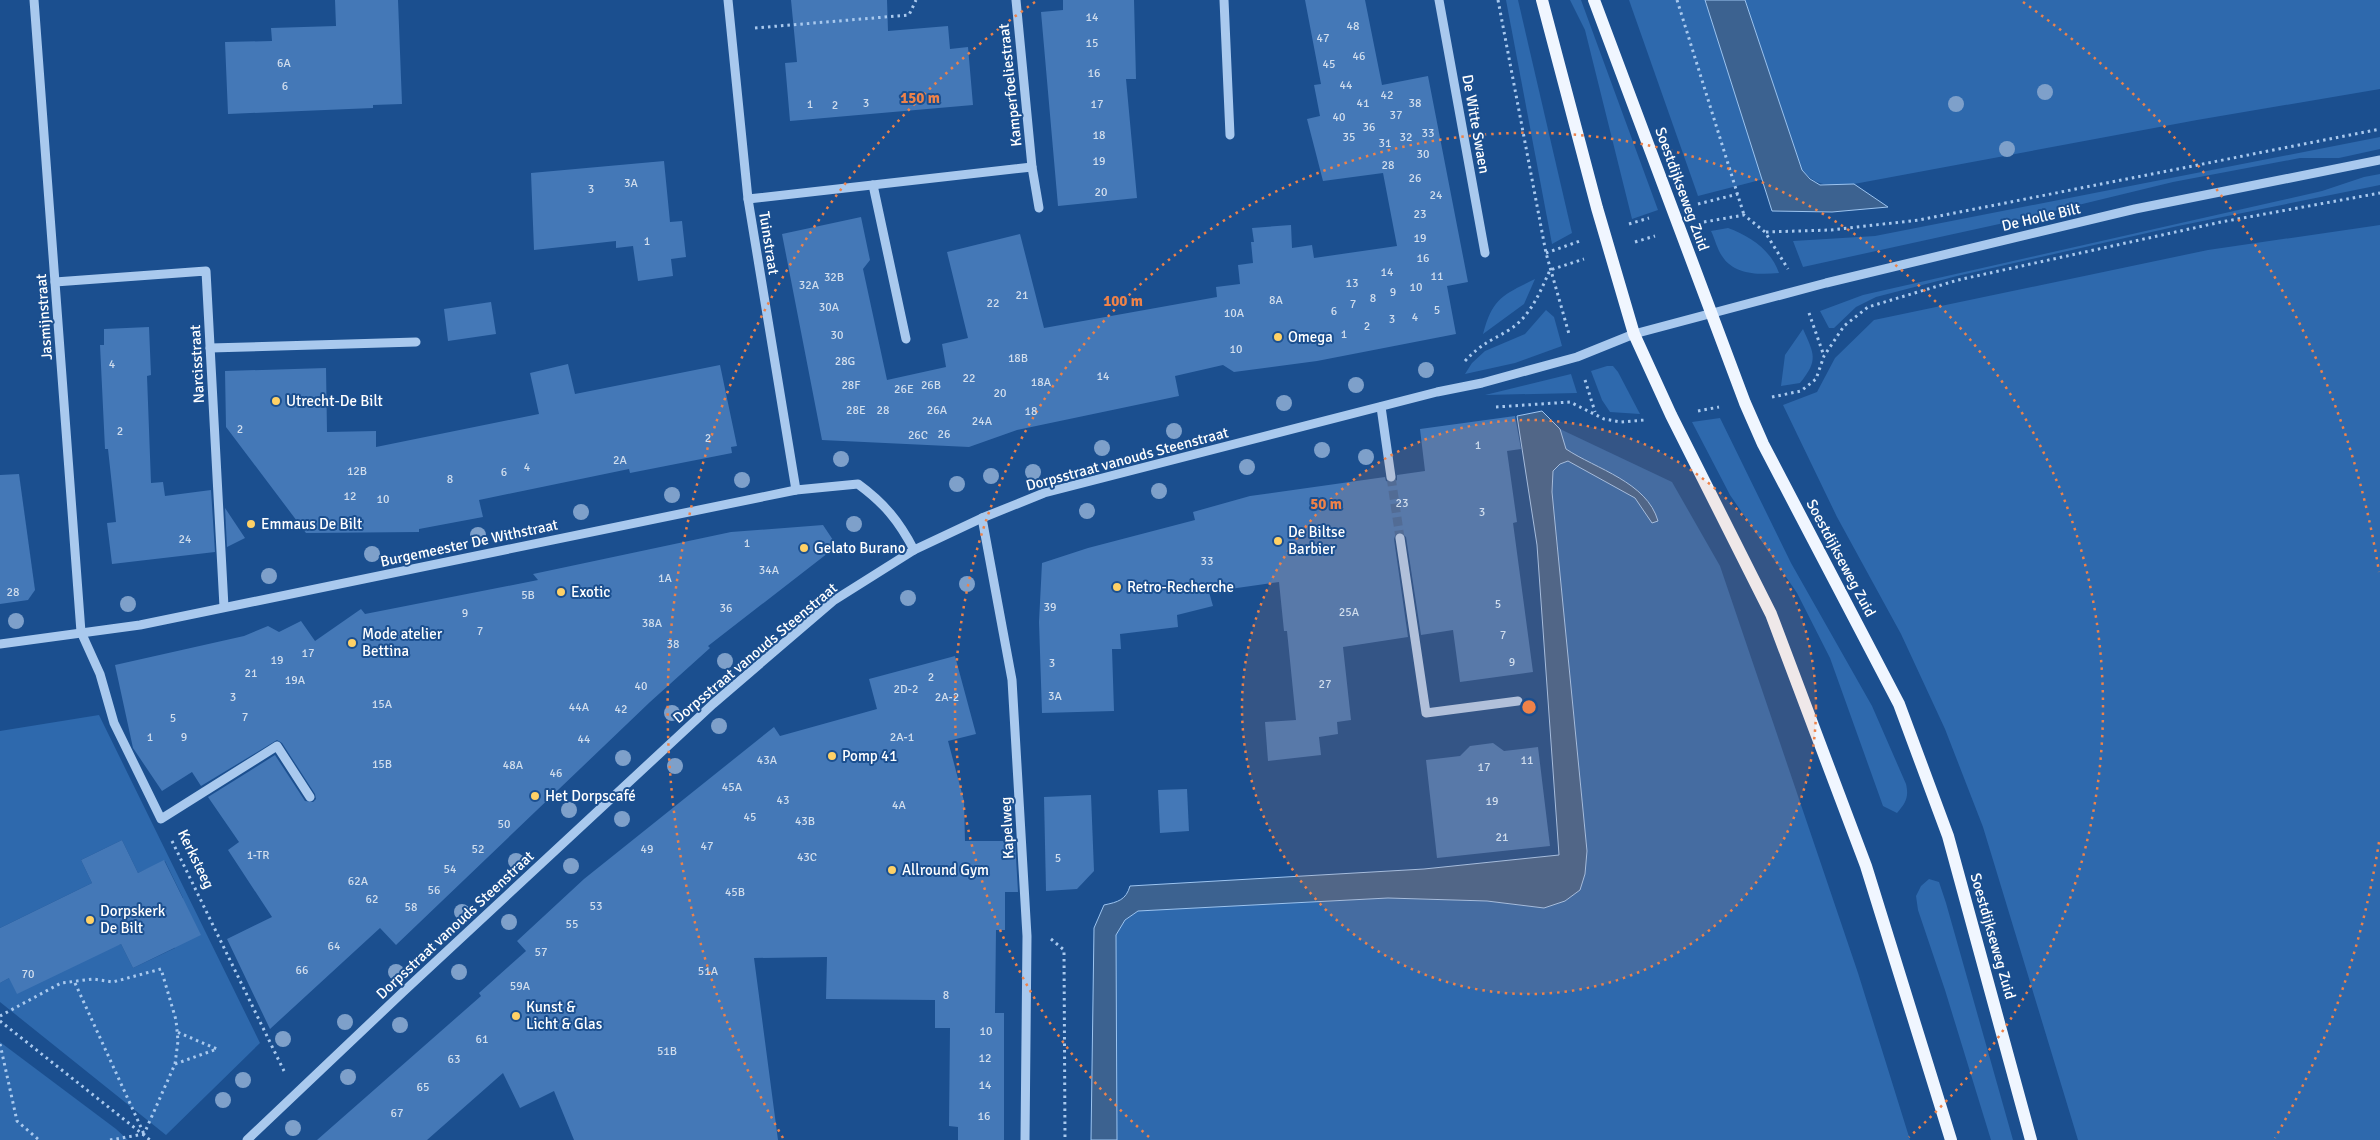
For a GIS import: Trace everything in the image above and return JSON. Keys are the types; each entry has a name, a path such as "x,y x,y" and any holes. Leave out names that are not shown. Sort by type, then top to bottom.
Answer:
{"main road":[{"path":"1542,0 1604,232 1634,334 1671,415 1772,614 1866,866 1951,1140"},
{"name":"Soestdijkseweg Zuid","path":"1594,0 1680,228 1710,314 1745,403 1763,444 1900,704 1948,836 2031,1140"}],"street":[{"name":"Jasmijnstraat","path":"34,0 81,632"},
{"name":"Tuinstraat","path":"728,0 748,199 796,490"},
{"name":"Kamperfoeliestraat","path":"1016,0 1032,166 1039,208"},
{"path":"1224,0 1230,135"},
{"name":"De Witte Swaen","path":"1439,0 1486,253"},
{"name":"De Holle Bilt","path":"1634,334 1826,283 2135,209 2380,160"},
{"name":"Kamperfoeliestraat","path":"748,199 1032,166"},
{"path":"873,185 906,339"},
{"name":"Narcisstraat","path":"55,282 206,271 224,607"},
{"name":"Dorpsstraat vanouds Steenstraat","path":"247,1140 713,704 833,601 914,550 982,518 1044,493 1437,392 1482,383 1577,356 1634,334"},
{"path":"210,348 416,342"},
{"path":"1381,407 1391,477"},
{"name":"Burgemeester De Withstraat","path":"0,644 81,632 140,626 224,607 796,490 858,484 880,500 900,526 914,550"},
{"name":"Kapelweg","path":"982,518 1012,680 1027,936 1025,1140"},
{"path":"1400,538 1426,713 1518,701"},
{"name":"Kerksteeg","path":"81,632 100,674 114,724 161,819"},
{"path":"161,819 276,746 310,797"}],"path":[{"path":"730,30 909,15 916,0"},
{"path":"1437,392 1480,345 1511,329 1533,306 1550,270 1498,0"},
{"path":"1677,0 1744,215 1765,232 1832,230 1919,220 2380,129"},
{"path":"1486,407 1570,402 1604,419 1621,422 1745,403 1801,391 1816,379 1824,356 1844,326 1868,307 1958,280 2221,222 2380,193"},
{"path":"1546,253 1673,210 1738,194"},
{"path":"1550,270 1680,228 1744,215"},
{"name":"Kerksteeg","path":"161,819 295,1094"},
{"path":"1027,936 1048,937 1064,950 1065,1140"},
{"path":"0,1016 61,983 93,979 113,982 161,968 177,1032 175,1064 144,1134"},
{"path":"75,982 144,1134"},
{"path":"0,1021 150,1140"},
{"path":"175,1064 217,1049 177,1032"},
{"path":"0,1044 17,1121 39,1140"},
{"path":"110,1140 144,1134"}],"shaded area":[{"path":"1506,0 1518,0 1572,233 1552,244"},
{"path":"1570,0 1581,0 1658,210 1632,219 1585,30"},
{"path":"1629,0 1705,0 1764,179 1698,196"},
{"path":"1705,0 1745,0 1802,170 1810,179 1820,185 1854,184 1888,207 1832,212 1772,211"},
{"path":"1745,0 2380,0 2380,89 2197,120 1854,184 1826,184 1814,180 1802,170"},
{"path":"2380,137 2380,149 2339,158 2300,158 2173,182 2013,221 1803,267 1793,241 1875,236"},
{"path":"2380,174 2380,185 2178,226 1957,276 1876,297 1856,307 1834,328 1829,328 1820,311 1863,295 2322,191 2364,177"},
{"path":"2380,225 2380,1140 2078,1140 1983,827 1945,729 1901,634 1837,517 1783,405 1817,392 1835,358 1874,320 2208,250"},
{"path":"1728,228 1744,235 1759,245 1771,257 1779,273 1755,274 1733,267 1727,262 1720,253 1711,231"},
{"path":"1535,279 1524,304 1483,334 1495,305 1507,294"},
{"path":"1546,310 1554,317 1562,346 1515,363 1465,374 1472,363 1485,351 1525,334"},
{"path":"1803,329 1812,351 1813,357 1810,368 1800,383 1781,386 1785,355"},
{"path":"1613,366 1618,372 1640,414 1610,412 1602,400 1591,371"},
{"path":"1571,374 1577,393 1485,395"},
{"path":"1542,411 1560,429 1566,449 1632,486 1652,508 1658,521 1652,523 1635,498 1568,461 1560,464 1553,471 1552,492 1587,851 1585,874 1580,890 1565,901 1544,908 1487,901 1388,898 1138,911 1125,920 1116,935 1117,1140 1091,1140 1094,928 1104,905 1121,900 1130,886 1424,869 1559,855 1537,545 1517,416"},
{"path":"1720,418 1791,563 1872,706 1906,784 1906,800 1897,813 1883,806 1830,658 1797,593 1730,495 1692,422"},
{"path":"1560,429 1672,482 1720,566 1858,973 1910,1140 1117,1140 1116,935 1125,920 1138,911 1388,898 1487,901 1544,908 1585,874 1587,851 1552,492 1553,471"},
{"path":"99,715 260,1043 166,1135 0,1002 0,983 9,978 121,944 133,968 175,948 158,911 183,898 165,861 138,873 122,840 81,860 92,883 0,928 0,731"},
{"path":"1929,879 1939,882 1946,903 2013,1140 1991,1140 1945,990 1918,910 1916,896 1921,886"},
{"path":"0,1042 116,1129 128,1140 0,1140"}],"building":[{"path":"335,0 398,0 402,104 373,105 373,108 228,114 225,42 272,41 271,28 336,26"},
{"path":"791,0 887,0 888,31 948,26 950,49 968,47 973,105 790,121 785,63 797,62"},
{"path":"1063,0 1134,0 1136,79 1126,79 1137,198 1058,206 1041,12 1063,10"},
{"path":"1305,0 1365,0 1382,85 1428,76 1468,282 1447,286 1456,334 1317,361 1234,372 1223,365 1175,376 1179,396 1017,430 969,447 822,440 782,234 861,217 870,260 863,269 887,380 946,367 942,344 968,338 947,252 1020,234 1044,328 1217,297 1216,287 1240,284 1238,265 1253,263 1251,242 1254,242 1252,228 1291,225 1292,248 1312,245 1314,258 1397,246 1383,173 1323,181 1307,119 1320,116 1314,85 1321,84"},
{"path":"664,161 670,222 682,221 686,257 671,259 673,276 638,281 633,246 616,248 616,241 534,250 531,173"},
{"path":"491,302 496,334 448,341 444,309"},
{"path":"149,327 151,375 147,376 151,483 163,482 165,496 211,490 215,552 112,564 107,523 116,522 108,449 105,449 100,345 104,345 104,329"},
{"path":"568,364 575,394 720,365 737,446 731,447 732,453 630,473 629,469 479,500 483,517 419,529 419,532 306,533 226,427 225,371 326,368 327,432 376,431 376,447 539,414 530,373"},
{"path":"1515,416 1521,449 1507,451 1517,522 1513,523 1533,672 1460,682 1453,630 1421,635 1406,537 1400,532 1396,533 1394,539 1408,637 1343,647 1351,720 1337,722 1338,734 1319,737 1321,755 1268,761 1265,722 1296,720 1287,631 1284,631 1279,582 1209,592 1213,606 1177,615 1178,627 1120,634 1121,649 1112,649 1114,711 1042,713 1039,622 1042,563 1088,548 1195,520 1193,512 1250,496 1385,477 1386,481 1392,483 1397,480 1397,475 1425,471 1420,429"},
{"path":"19,474 35,590 28,600 0,604 0,475"},
{"path":"225,508 245,538 227,547"},
{"path":"823,525 837,546 708,646 710,648 650,702 396,945 380,928 270,1029 227,939 272,917 228,850 239,842 208,797 275,755 305,801 313,802 316,799 315,794 282,743 277,740 201,786 192,772 162,791 133,748 115,665 244,636 268,626 279,632 301,621 315,641 361,609 365,614 538,580 533,574 731,532"},
{"path":"955,656 976,734 948,741 964,801 965,841 1015,841 1018,892 1005,892 1005,930 996,930 995,1013 1004,1013 1004,1140 958,1140 958,1127 949,1126 950,1028 935,1028 935,1000 826,999 827,957 754,958 778,1140 574,1140 554,1091 520,1108 503,1073 427,1140 317,1140 481,996 479,993 526,951 517,941 584,879 774,727 780,736 877,709 869,679"},
{"path":"1493,743 1504,751 1538,747 1550,846 1437,858 1426,760 1460,756 1470,746"},
{"path":"1187,789 1189,831 1160,833 1158,790"},
{"path":"1091,795 1094,871 1077,889 1046,891 1044,797"},
{"name":"Dorpskerk De Bilt","path":"122,840 138,873 164,860 201,935 133,968 121,944 17,994 9,978 0,983 0,928 92,883 81,860"}],"tunnel":[{"path":"1391,477 1400,538"}],"place":[{"name":"Omega","path":"1278,337"},
{"name":"Utrecht-De Bilt","path":"276,401"},
{"name":"Emmaus De Bilt","path":"251,524"},
{"name":"De Biltse Barbier","path":"1278,541"},
{"name":"Gelato Burano","path":"804,548"},
{"name":"Retro-Recherche","path":"1117,587"},
{"name":"Exotic","path":"561,592"},
{"name":"Mode atelier Bettina","path":"352,643"},
{"name":"Pomp 41","path":"832,756"},
{"name":"Het Dorpscafé","path":"535,796"},
{"name":"Allround Gym","path":"892,870"},
{"name":"Dorpskerk De Bilt","path":"90,920"},
{"name":"Kunst & Licht & Glas","path":"516,1016"}]}
